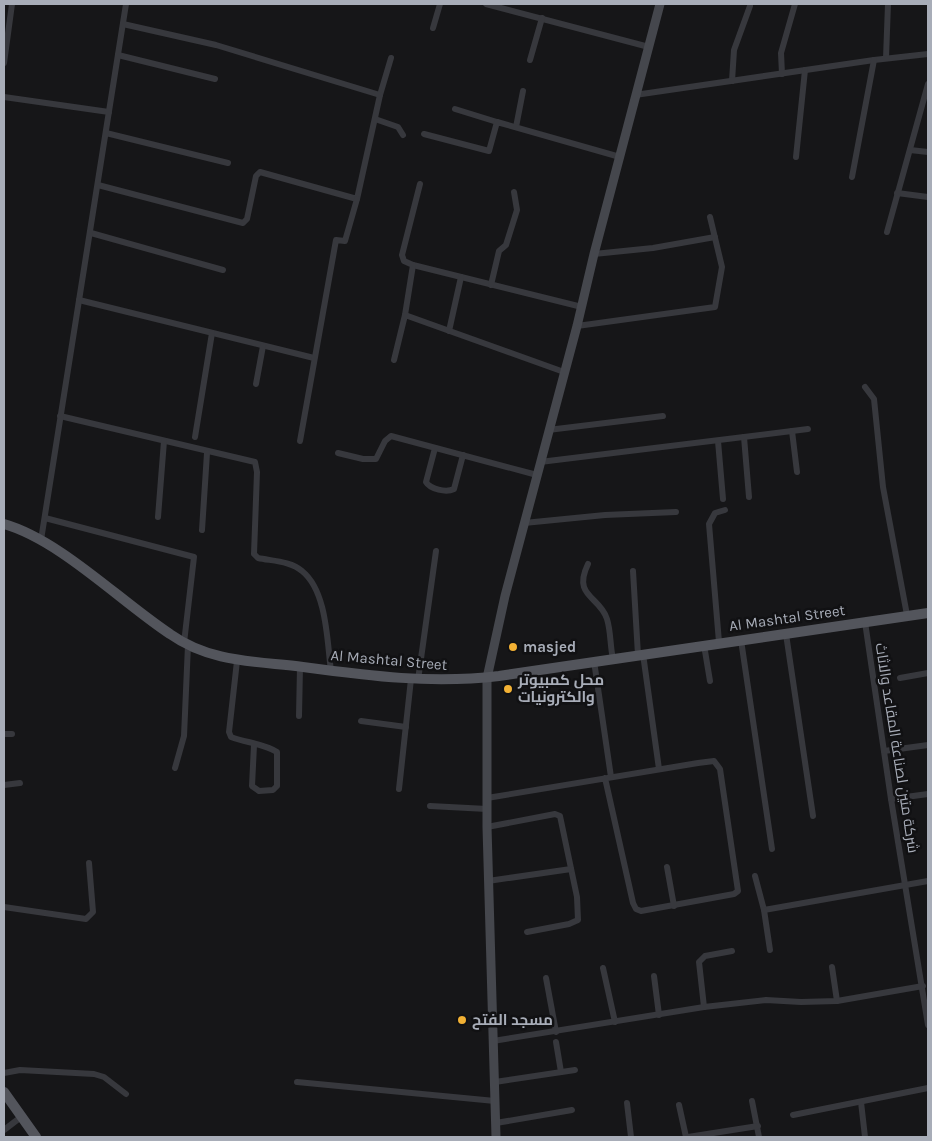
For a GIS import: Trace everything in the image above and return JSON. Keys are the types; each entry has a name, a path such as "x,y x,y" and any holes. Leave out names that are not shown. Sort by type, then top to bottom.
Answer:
{"main road":[{"path":"496,1137 488,881 487,678 502,605 582,307 594,254 660,4"},
{"name":"Al Mashtal Street","path":"4,524 41,540 186,644 212,656 237,661 415,680 444,681 487,678 719,642 928,613"},
{"path":"4,1092 36,1137"}],"street":[{"path":"4,63 12,4"},
{"path":"41,540 91,233 123,24 124,4"},
{"path":"433,28 440,4"},
{"path":"486,4 649,47"},
{"path":"782,74 781,53 795,4"},
{"path":"886,58 888,4"},
{"path":"732,81 734,50 750,6"},
{"path":"530,60 542,18"},
{"path":"123,24 216,45 380,95"},
{"path":"635,95 886,58 928,54"},
{"path":"118,55 215,79"},
{"path":"300,442 336,240 345,241 357,198 380,95 392,58"},
{"path":"852,178 874,60"},
{"path":"796,157 805,70"},
{"path":"886,232 925,106 928,84"},
{"path":"516,127 523,91"},
{"path":"4,97 109,112"},
{"path":"455,109 620,157"},
{"path":"375,119 398,127 403,135"},
{"path":"424,134 489,151 497,122"},
{"path":"106,133 228,163"},
{"path":"910,150 928,152"},
{"path":"98,185 242,223 247,220 256,176 260,172 357,198"},
{"path":"420,184 402,255 404,261 582,307"},
{"path":"491,285 499,251 506,246 516,210 514,192"},
{"path":"898,193 928,197"},
{"path":"577,326 712,309 717,304 722,267 710,218"},
{"path":"91,233 223,270"},
{"path":"594,254 653,248 715,237"},
{"path":"394,360 406,315 414,265"},
{"path":"449,331 461,277"},
{"path":"80,300 314,358"},
{"path":"406,315 564,372"},
{"path":"196,437 212,332"},
{"path":"256,384 262,346"},
{"path":"865,387 874,398 883,487 907,616"},
{"path":"60,416 207,453 251,461 257,465 254,554 258,558 289,564 303,571 321,602 331,671"},
{"path":"548,430 663,416"},
{"path":"540,462 808,429"},
{"path":"792,431 797,472"},
{"path":"338,453 376,460 390,436 537,474"},
{"path":"744,437 749,497"},
{"path":"158,517 164,441"},
{"path":"718,441 723,498"},
{"path":"435,448 426,482 429,487 447,491 454,489 463,455"},
{"path":"202,530 207,453"},
{"path":"719,642 709,524 715,513 725,510"},
{"path":"524,523 606,515 676,512"},
{"path":"45,518 194,557 186,644 184,736 175,768"},
{"path":"398,789 406,727 436,551"},
{"path":"588,564 584,574 584,586 592,601 604,611 607,618 613,659"},
{"path":"632,571 640,655 659,770"},
{"name":"شركة متين لصناعة المقاعد والاثاث","path":"865,622 891,799 928,1025"},
{"path":"786,634 813,816"},
{"path":"741,640 772,849"},
{"path":"704,645 710,681"},
{"path":"237,661 229,732 231,737 250,741 254,745 277,752 277,786 274,790 259,791 252,786 254,745"},
{"path":"487,798 608,778 659,770 711,761 719,765 738,888 734,894 674,906 641,911 636,909 633,903 608,778 594,662"},
{"path":"299,716 300,667"},
{"path":"900,678 928,673"},
{"path":"361,721 406,727"},
{"path":"4,734 12,734"},
{"path":"884,751 928,745"},
{"path":"4,785 20,784"},
{"path":"891,799 928,794"},
{"path":"430,806 487,808"},
{"path":"487,827 557,814 561,820 579,912 578,920 569,924 527,932"},
{"path":"4,907 86,919 90,917 93,912 89,863"},
{"path":"667,867 674,906"},
{"path":"488,881 571,869"},
{"path":"755,876 764,910 770,950"},
{"path":"764,910 928,881"},
{"path":"704,1007 699,962 705,956 732,951"},
{"path":"832,967 837,1000"},
{"path":"603,968 615,1022"},
{"path":"654,976 659,1015"},
{"path":"546,978 556,1032"},
{"path":"493,1042 704,1007 766,1000 801,1002 837,1000 923,986"},
{"path":"556,1042 561,1072"},
{"path":"4,1073 20,1070 94,1074 104,1077 126,1094"},
{"path":"495,1082 575,1070"},
{"path":"297,1082 495,1101"},
{"path":"793,1115 928,1088"},
{"path":"752,1101 759,1137"},
{"path":"860,1102 865,1137"},
{"path":"627,1103 632,1137"},
{"path":"680,1105 687,1137 758,1126"},
{"path":"496,1123 572,1110"},
{"path":"4,1130 22,1117"}],"place":[{"name":"masjed","path":"513,647"},
{"name":"محل كمبيوتر والكترونيات","path":"508,689"},
{"name":"مسجد الفتح","path":"462,1020"}]}
